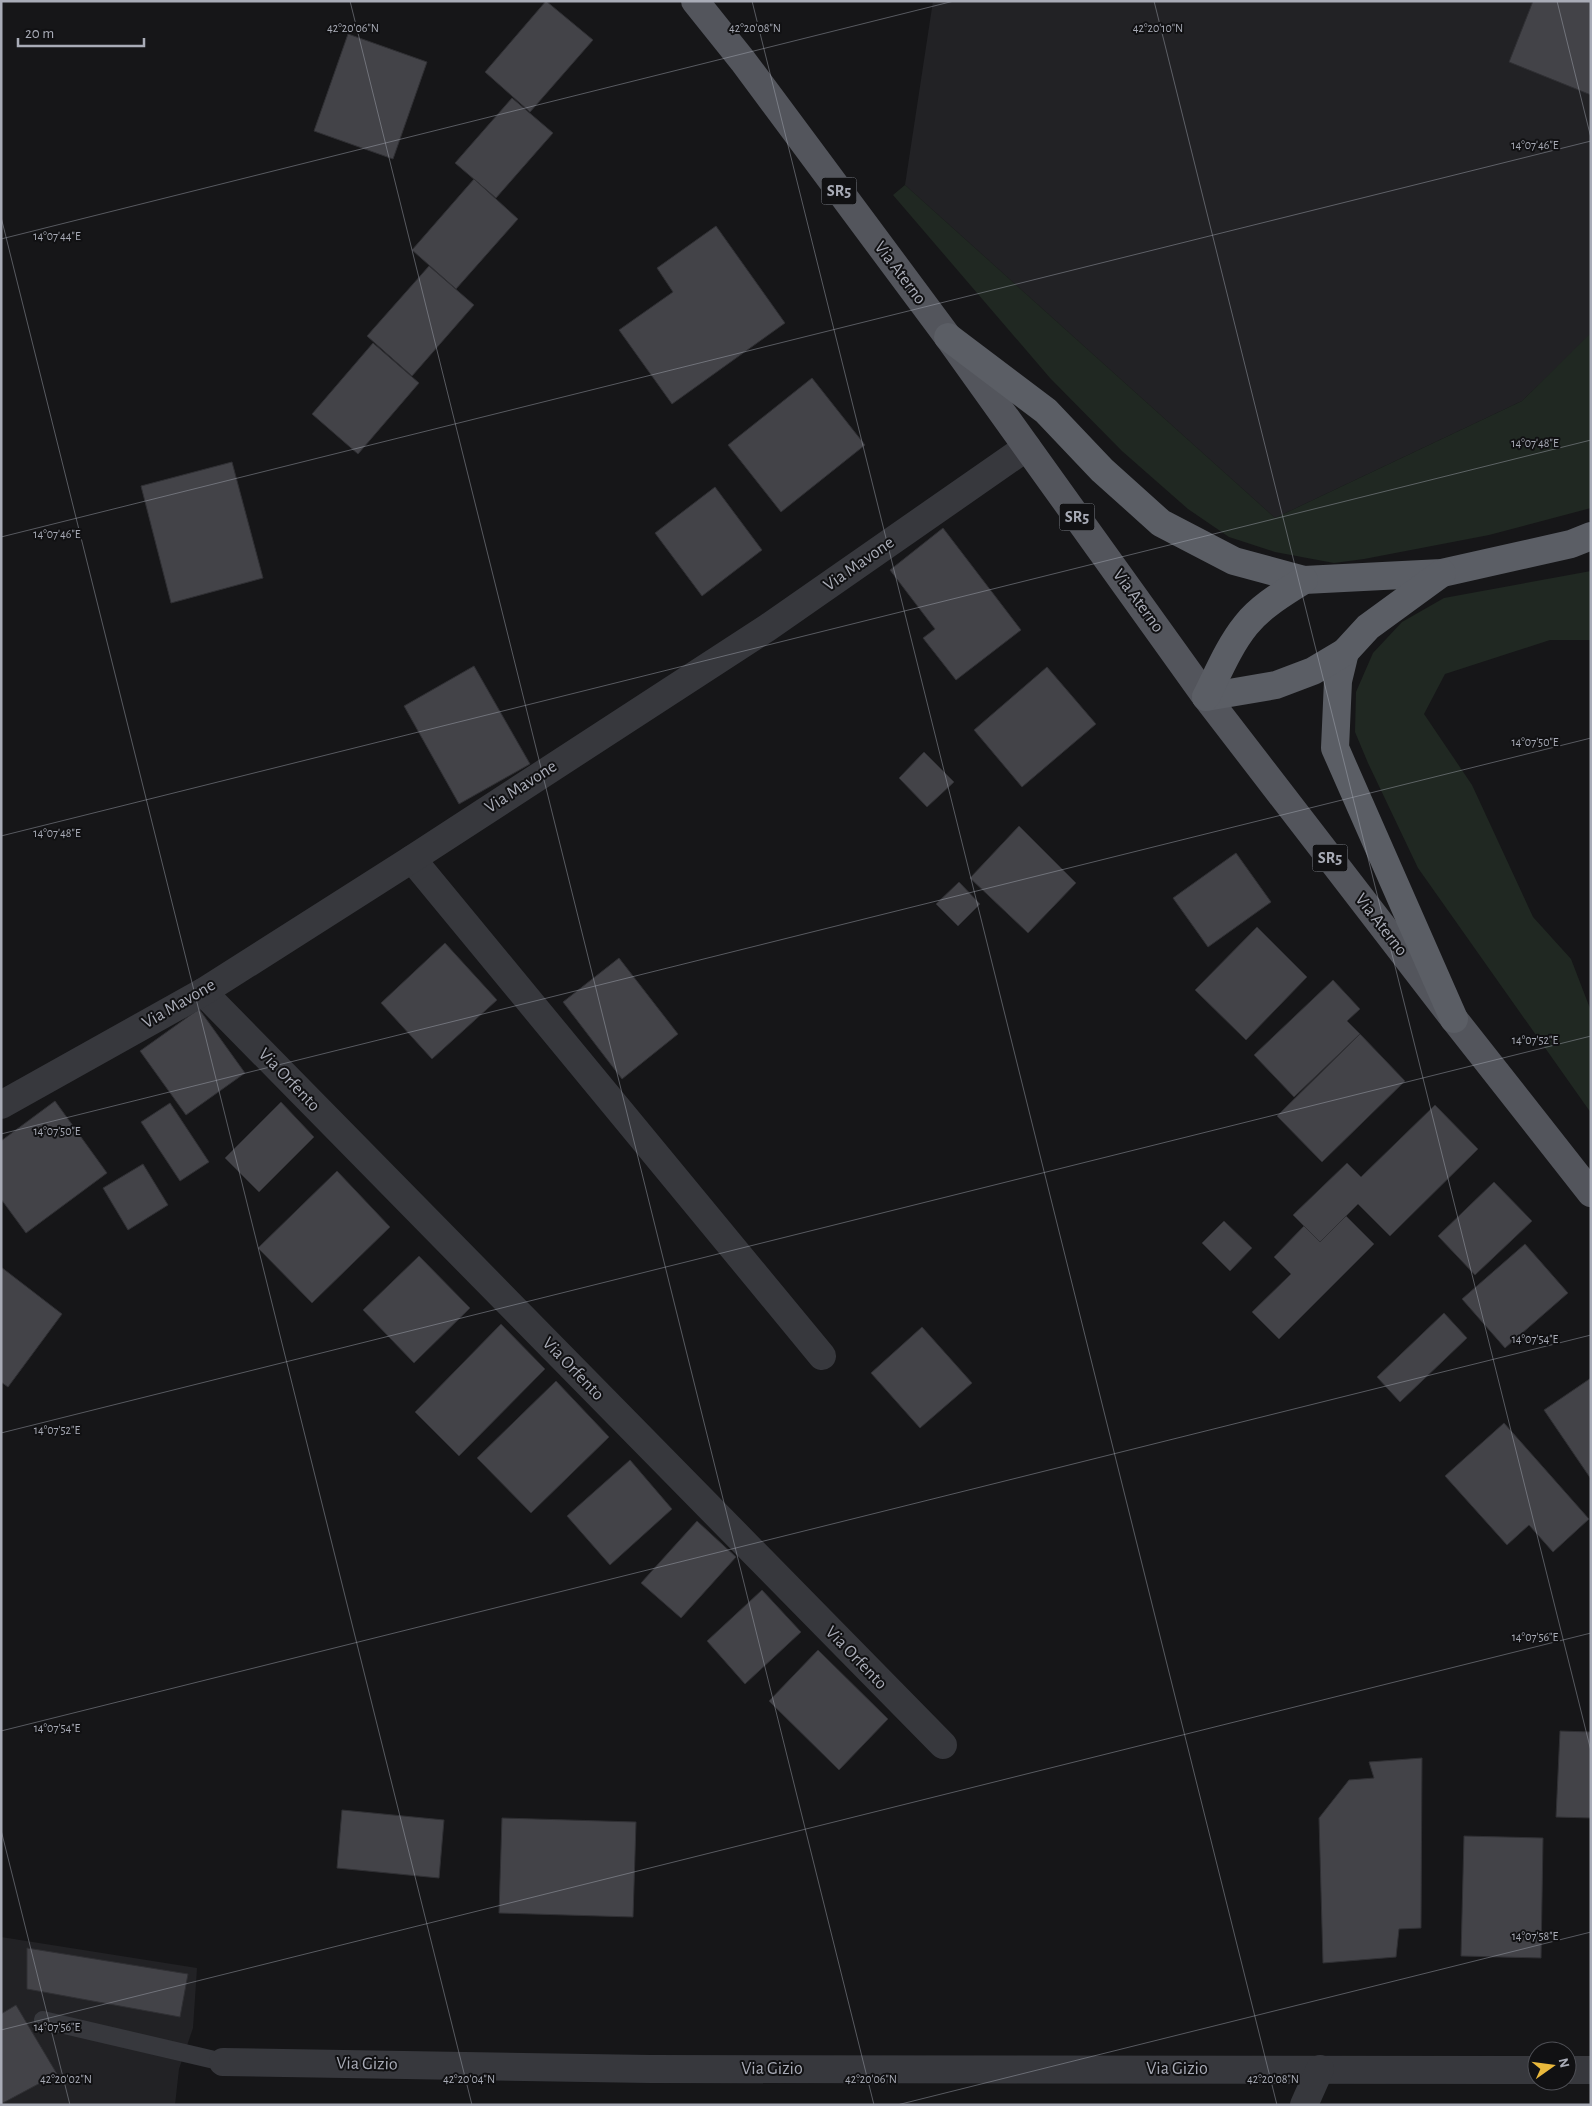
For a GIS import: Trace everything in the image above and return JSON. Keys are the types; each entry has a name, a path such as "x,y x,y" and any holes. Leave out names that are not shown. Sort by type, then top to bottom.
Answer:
{"highway":[{"path":"948,337 1046,410 1102,470 1160,523 1234,561 1304,580 1442,573 1584,541"},
{"path":"1206,697 1276,684 1314,672 1346,652 1368,627 1442,573"},
{"path":"1206,697 1226,656 1246,625 1269,604 1304,580"},
{"path":"1346,652 1338,681 1335,748 1454,1018"}],"main road":[{"name":"Via Aterno","path":"695,1 743,61 948,337 1206,697 1591,1193"}],"street":[{"name":"Via Mavone","path":"1,1105 203,992 412,859 767,628 1027,447"},
{"path":"412,859 822,1356"},
{"name":"Via Orfento","path":"203,992 943,1746"},
{"name":"Via Gizio","path":"224,2062 650,2069 1527,2070"},
{"path":"1304,2105 1320,2069"},
{"path":"1577,2070 1591,2070"}],"lane":[{"path":"43,2020 224,2062"}],"shaded area":[{"path":"933,1 1591,1 1591,335 1522,401 1275,518 905,185"},
{"path":"905,185 1275,518 1522,401 1591,333 1591,508 1489,535 1334,563 1275,552 1229,537 1188,509 1122,451 1050,378 893,195"},
{"path":"1591,571 1591,640 1550,640 1445,674 1424,714 1472,785 1533,917 1571,959 1591,1011 1591,1113 1418,868 1355,732 1356,692 1373,653 1402,622 1444,598"},
{"path":"1,1937 197,1968 193,2028 179,2069 175,2105 1,2105"}],"building":[{"path":"546,1 593,40 530,112 485,72"},
{"path":"1533,1 1591,1 1591,95 1509,62"},
{"path":"348,34 427,62 393,159 314,131"},
{"path":"512,98 553,133 496,198 455,163"},
{"path":"474,179 518,219 456,289 412,250"},
{"path":"716,226 785,323 672,404 619,330 673,292 657,268"},
{"path":"429,266 474,305 412,376 367,336"},
{"path":"373,343 419,383 358,454 312,414"},
{"path":"812,378 865,445 781,512 728,445"},
{"path":"232,462 263,578 171,603 141,486"},
{"path":"715,487 762,550 702,596 655,533"},
{"path":"943,528 1021,630 956,680 923,638 935,629 890,570"},
{"path":"474,666 530,764 459,804 404,706"},
{"path":"1047,667 1096,724 1022,787 974,730"},
{"path":"924,752 954,782 927,807 899,778"},
{"path":"1019,826 1076,883 1028,933 970,878"},
{"path":"1236,853 1271,902 1208,947 1173,898"},
{"path":"959,882 980,904 958,926 936,904"},
{"path":"1257,927 1307,977 1246,1040 1195,990"},
{"path":"445,943 497,1000 432,1059 381,1003"},
{"path":"619,958 678,1034 622,1079 563,1002"},
{"path":"1333,980 1360,1009 1347,1021 1360,1034 1294,1097 1254,1055"},
{"path":"199,1009 245,1073 186,1115 140,1051"},
{"path":"1360,1034 1405,1081 1322,1162 1277,1116"},
{"path":"55,1101 107,1173 26,1233 1,1199 1,1141"},
{"path":"281,1102 314,1137 259,1192 225,1158"},
{"path":"170,1103 209,1162 180,1181 141,1122"},
{"path":"1435,1105 1478,1149 1390,1236 1358,1204 1320,1242 1293,1215 1347,1163 1361,1177"},
{"path":"143,1164 168,1205 128,1230 103,1188"},
{"path":"337,1171 390,1227 312,1303 258,1248"},
{"path":"1494,1182 1532,1221 1475,1275 1438,1236"},
{"path":"1346,1216 1374,1244 1279,1339 1252,1312 1291,1274 1274,1257 1304,1226 1320,1242"},
{"path":"1224,1221 1252,1248 1230,1271 1202,1243"},
{"path":"1525,1244 1568,1293 1505,1348 1462,1299"},
{"path":"419,1256 470,1308 414,1363 363,1310"},
{"path":"1,1267 62,1314 8,1387 1,1382"},
{"path":"1444,1313 1467,1338 1400,1402 1377,1377"},
{"path":"501,1324 545,1369 459,1456 415,1412"},
{"path":"922,1327 972,1383 920,1428 871,1373"},
{"path":"1591,1378 1591,1479 1544,1410"},
{"path":"556,1381 609,1437 531,1513 477,1458"},
{"path":"1504,1423 1589,1519 1553,1552 1529,1525 1507,1545 1445,1476"},
{"path":"630,1460 672,1509 610,1565 567,1516"},
{"path":"697,1521 736,1557 681,1618 641,1583"},
{"path":"762,1590 801,1632 745,1684 707,1641"},
{"path":"818,1650 888,1719 839,1770 769,1701"},
{"path":"1560,1731 1591,1732 1591,1818 1556,1817"},
{"path":"1422,1758 1421,1928 1399,1929 1396,1957 1323,1963 1319,1818 1349,1780 1374,1778 1369,1762"},
{"path":"342,1810 444,1820 439,1878 337,1868"},
{"path":"502,1818 636,1822 633,1917 499,1913"},
{"path":"1464,1836 1543,1838 1541,1958 1461,1956"},
{"path":"27,1948 188,1974 180,2017 27,1989"},
{"path":"16,2005 57,2074 1,2104 1,2014"}]}
